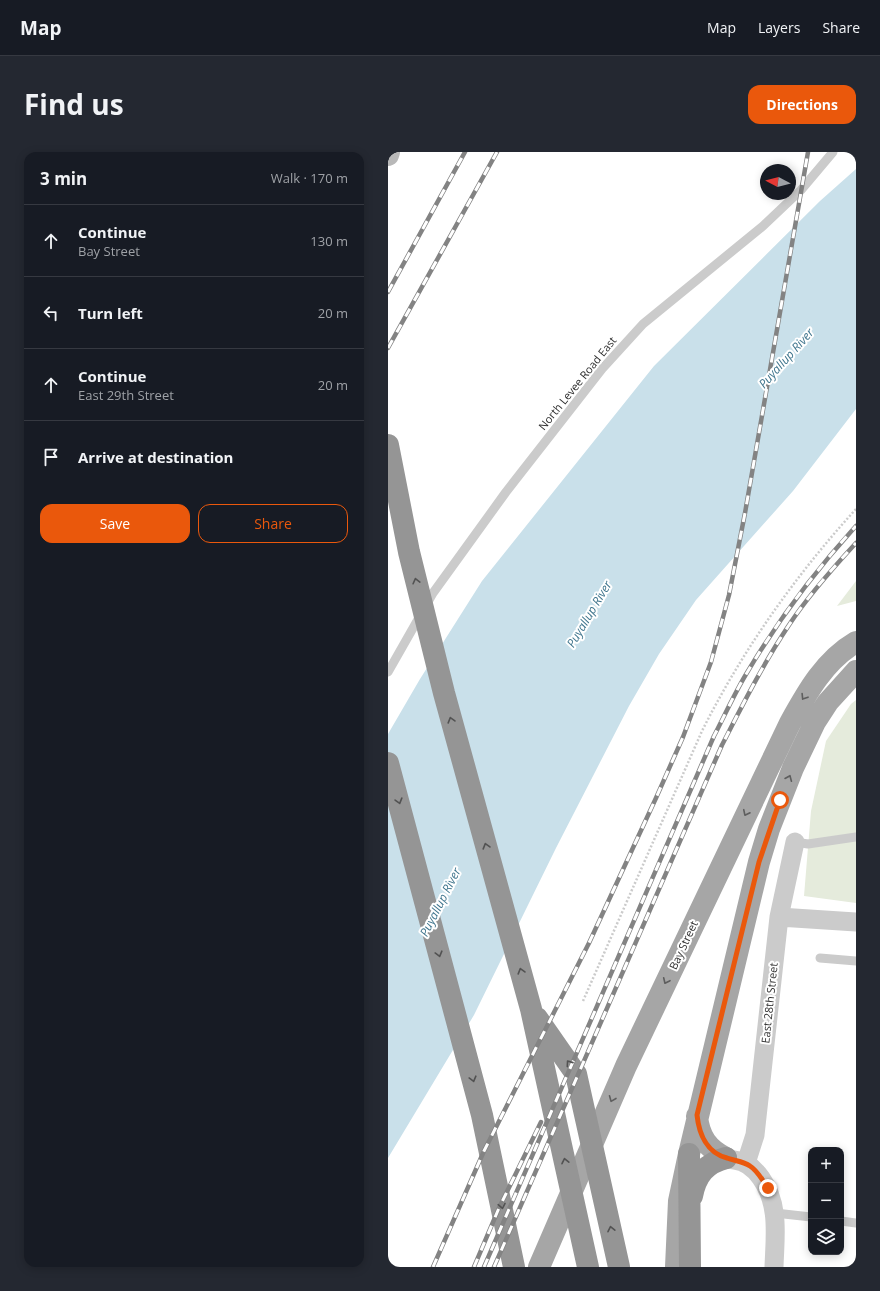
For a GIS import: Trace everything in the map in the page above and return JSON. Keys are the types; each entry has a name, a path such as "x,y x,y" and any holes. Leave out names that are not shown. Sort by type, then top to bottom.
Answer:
{"highway":[{"path":"388,445 408,552 444,693 531,1008 588,1267"},
{"path":"388,764 482,1115 514,1267"},
{"path":"531,1008 576,1074 619,1267"},
{"path":"689,1154 688,1216 690,1267"},
{"path":"688,1216 693,1191 700,1174 709,1164 736,1161"}],"main road":[{"name":"Bay Street","path":"539,1267 629,1059 790,723 805,696 827,665 856,642"},
{"path":"676,1267 679,1201 697,1115 759,862 769,829 793,768 815,722 828,702 856,671"},
{"path":"697,1115 700,1132 706,1144 716,1153 736,1161"}],"street":[{"name":"East 28th Street","path":"736,1161 755,1135 779,918 795,842"},
{"path":"779,918 856,922"},
{"path":"736,1161 758,1174 768,1188 775,1213 774,1267"}],"lane":[{"name":"North Levee Road East","path":"388,672 433,594 506,492 602,368 648,320 763,226 800,190 833,152"},
{"path":"795,842 808,844 856,837"},
{"path":"820,958 856,961"},
{"path":"775,1213 808,1217"},
{"path":"844,1221 856,1223"}],"path":[{"path":"583,1001 702,731 719,696 771,616 833,534 856,510"}],"green space":[{"path":"856,581 856,601 837,606"},
{"path":"856,700 856,903 804,896 811,811 826,741 851,704"}],"water":[{"name":"Puyallup River","path":"856,169 856,409 793,491 696,600 659,654 629,706 556,848 474,1015 388,1158 388,734 420,679 482,581 654,366 820,201"}],"railway":[{"path":"388,292 465,152"},
{"path":"388,348 497,152"},
{"path":"433,1267 484,1151 589,943 656,798 683,737 711,662 729,595 745,513 808,152"},
{"path":"484,1267 714,736 730,704 748,671 785,614 826,560 856,526"},
{"path":"494,1267 722,745 762,669 789,625 821,583 856,543"},
{"path":"474,1267 499,1208 541,1122"}],"route":[{"path":"768,1188 758,1174 749,1165 737,1160 726,1158 716,1153 706,1144 700,1132 697,1115 759,862 780,800"}]}
